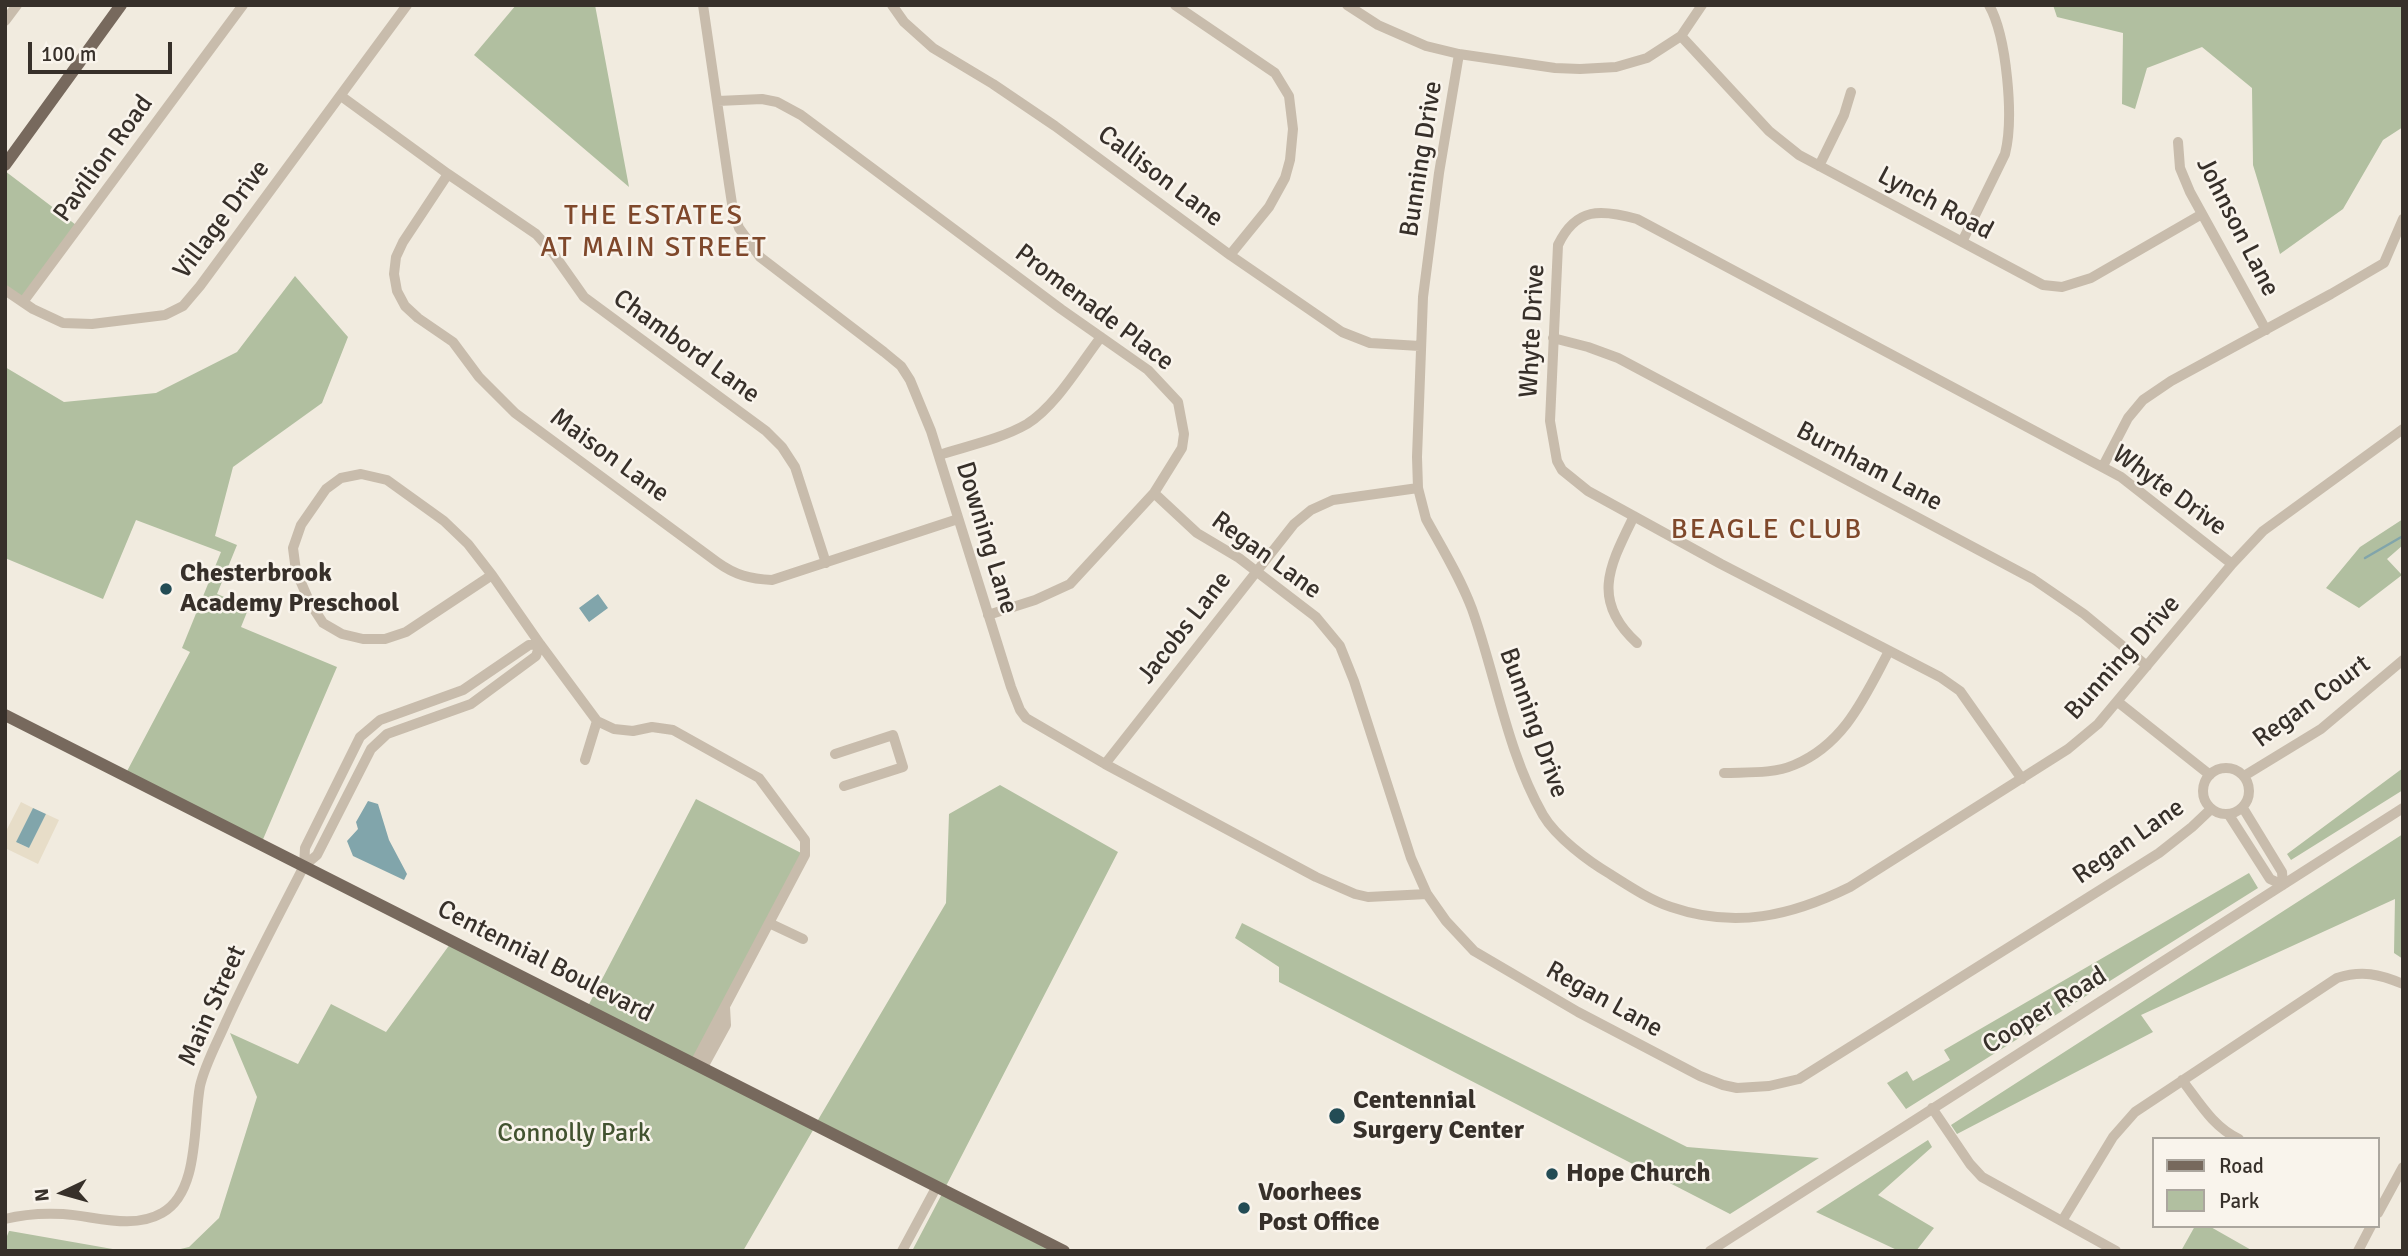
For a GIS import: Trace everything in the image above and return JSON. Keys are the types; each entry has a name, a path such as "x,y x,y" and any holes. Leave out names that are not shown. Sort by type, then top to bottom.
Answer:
{"main road":[{"path":"5,164 121,5"},
{"name":"Centennial Boulevard","path":"5,715 1064,1251"}],"street":[{"path":"5,21 17,5"},
{"name":"Pavilion Road","path":"23,302 243,5"},
{"name":"Village Drive","path":"5,289 52,319 75,325 165,315 177,310 200,286 407,5"},
{"name":"Downing Lane","path":"704,5 733,210 739,228 760,257 901,366 910,380 939,455 1011,687 1026,718 1105,764 1316,877 1354,894 1387,897 1427,894"},
{"name":"Callison Lane","path":"892,5 904,22 933,48 993,83 1055,126 1230,255 1342,332 1370,343 1420,346"},
{"path":"1175,5 1275,73 1289,96 1293,129 1285,178 1269,207 1230,255"},
{"path":"1347,5 1402,38 1426,46 1459,54 1555,68 1616,67 1647,58 1681,36 1702,5"},
{"path":"1962,242 2008,143 2009,102 2004,58 1989,5"},
{"name":"Lynch Road","path":"1681,36 1769,131 1799,155 2043,285 2062,287 2091,278 2202,214"},
{"name":"Bunning Drive","path":"1459,54 1439,173 1423,297 1419,488 1426,519 1472,608 1525,778 1545,818 1591,863 1670,907 1711,916 1754,918 1788,912 1821,901 1850,887 2022,779 2068,749 2098,724 2232,564 2272,524 2403,429"},
{"path":"1819,166 1844,115 1851,92"},
{"name":"Chambord Lane","path":"341,96 536,234 554,253 584,297 766,431 782,447 795,467 826,563"},
{"name":"Promenade Place","path":"718,101 762,99 777,102 801,115 1148,370 1178,402 1184,434 1182,448 1154,493 1070,584 1035,600 988,615"},
{"name":"Johnson Lane","path":"2178,142 2180,167 2202,214 2266,330"},
{"name":"Maison Lane","path":"448,174 396,257 395,283 405,306 453,342 479,377 515,413 733,573 752,579 772,580 958,519"},
{"name":"Whyte Drive","path":"2022,779 1960,691 1940,677 1634,516 1572,480 1557,461 1550,421 1558,245 1567,229 1587,215 1610,212 1637,219 2122,477 2232,564"},
{"path":"2103,466 2128,418 2143,400 2171,381 2384,263 2403,219"},
{"path":"939,455 1004,434 1038,416 1101,337"},
{"name":"Burnham Lane","path":"1553,338 1618,358 1979,549 2061,597 2147,666"},
{"path":"492,575 406,632 385,639 363,639 342,634 323,623 310,603 296,572 293,548 301,525 326,489 341,478 361,474 387,481 444,521 468,544 492,575 597,721 614,729 634,731 652,727 673,730 759,778 805,840 804,855 725,1007 726,1025 699,1065"},
{"name":"Jacobs Lane","path":"1105,764 1294,524 1311,510 1347,497 1419,488"},
{"name":"Regan Lane","path":"1154,493 1197,533 1240,558 1316,617 1340,646 1354,681 1411,858 1427,894 1446,921 1474,951 1578,1013 1700,1076 1723,1085 1737,1088 1769,1086 1799,1079 2147,861 2192,827 2211,808"},
{"path":"1634,516 1614,558 1609,573 1609,591 1615,618 1637,643"},
{"name":"Main Street","path":"5,1219 24,1214 61,1214 137,1223 162,1214 179,1198 189,1175 206,1067 242,986 304,866 317,855 371,749 387,734 471,704 536,656 540,644 528,645 463,690 380,720 360,737 305,848 304,866"},
{"path":"1724,773 1782,768 1794,765 1820,750 1848,724 1889,651"},
{"name":"Regan Court","path":"2244,776 2321,729 2403,660"},
{"path":"2118,702 2210,775"},
{"path":"585,760 597,721"},
{"path":"835,754 893,735 903,766 844,786"},
{"path":"2227,768 2244,776 2250,795 2243,808 2229,815 2219,814 2211,808 2204,798 2203,790 2210,775 2227,768"},
{"path":"2229,815 2270,879 2283,885 2283,872 2243,808"},
{"name":"Cooper Road","path":"1710,1251 2403,808"},
{"path":"769,923 803,939"},
{"path":"2062,1221 2113,1137 2135,1112 2337,978 2366,972 2383,975 2403,984"},
{"path":"2182,1080 2214,1123 2235,1137"},
{"path":"1932,1108 1982,1177 2116,1251"},
{"path":"2380,1209 2403,1167"},
{"path":"902,1251 937,1186"},
{"path":"2358,1251 2370,1228"}],"green space":[{"path":"516,5 595,5 629,187 474,55"},
{"path":"2053,5 2403,5 2403,127 2383,140 2343,209 2280,254 2253,165 2252,88 2202,47 2147,68 2135,109 2122,104 2123,33 2057,17"},
{"path":"5,171 80,228 23,302 5,290"},
{"path":"295,276 348,337 322,403 233,467 215,536 237,545 217,594 249,607 241,627 337,667 261,844 125,775 190,652 182,648 221,552 136,520 103,599 5,558 5,367 64,402 156,393 237,352"},
{"path":"2403,519 2403,545 2387,559 2402,575 2359,608 2326,588 2360,547"},
{"path":"2403,768 2403,790 2291,860 2287,854"},
{"name":"Connolly Park","path":"1000,785 1118,852 944,1190 816,1125 743,1251 172,1251 189,1247 219,1218 257,1097 230,1033 298,1064 331,1004 386,1032 453,940 587,1008 696,799 805,855 695,1063 815,1125 946,903 949,814"},
{"path":"2403,834 2403,959 2394,953 2395,899 2141,1015 2153,1032 1957,1134 1951,1125"},
{"path":"2249,873 2258,888 1906,1109 1887,1083 1907,1071 1913,1081 1950,1060 1944,1050"},
{"path":"1242,923 1687,1147 1819,1158 1730,1214 1279,982 1279,967 1235,938"},
{"path":"1928,1140 1932,1147 1878,1195 1934,1228 1916,1251 1899,1251 1816,1212"},
{"path":"944,1190 1063,1251 912,1251"},
{"path":"2194,1228 2213,1228 2253,1251 2181,1251"},
{"path":"9,1231 124,1251 5,1251"}],"shaded area":[{"path":"21,802 33,808 16,842 29,848 46,814 59,820 38,864 5,848 5,833"}],"water":[{"path":"598,594 608,608 589,622 579,608"},
{"path":"368,801 378,804 389,840 407,874 404,880 353,856 347,841 358,829 356,822"},
{"path":"33,808 46,814 29,848 16,842"}],"waterway":[{"path":"2365,558 2403,536"}],"place":[{"name":"Chesterbrook Academy Preschool","path":"166,589"},
{"name":"Centennial Surgery Center","path":"1337,1116"},
{"name":"Hope Church","path":"1552,1174"},
{"name":"Voorhees Post Office","path":"1244,1208"}],"district":[{"name":"THE ESTATES AT MAIN STREET","path":"654,233"},
{"name":"BEAGLE CLUB","path":"1767,531"}]}
